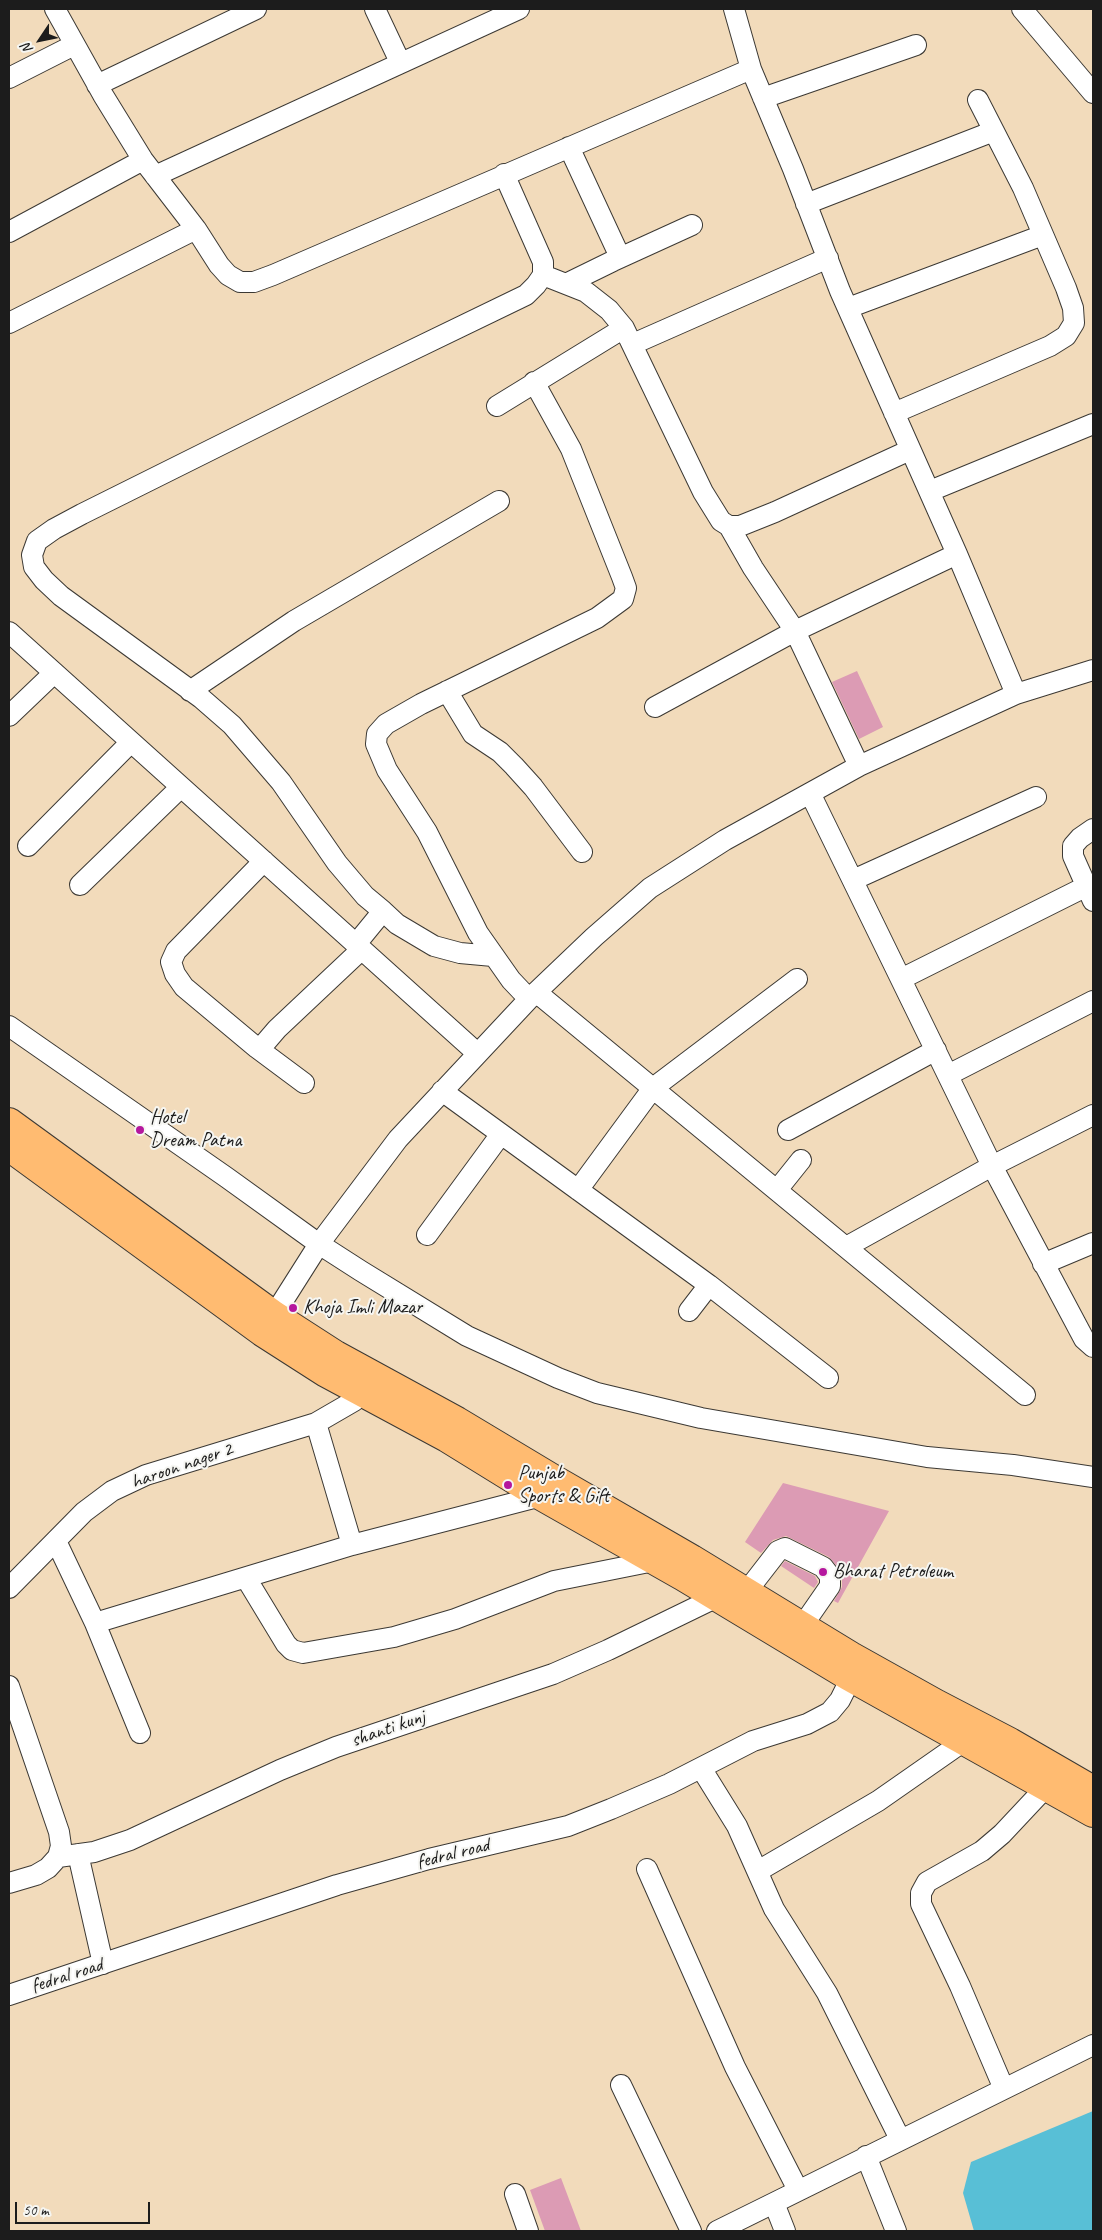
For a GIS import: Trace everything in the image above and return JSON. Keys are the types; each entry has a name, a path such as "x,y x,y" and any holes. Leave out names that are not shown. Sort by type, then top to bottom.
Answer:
{"highway":[{"path":"9,1122 274,1315 336,1355 364,1382 447,1438 541,1496 717,1597 850,1666 937,1704 1010,1742 1093,1790"},
{"path":"9,1147 262,1332 326,1373 364,1382 457,1420 560,1483 802,1625 850,1666 964,1741 1093,1814"}],"street":[{"path":"55,9 97,85 143,160 228,275 240,282 254,282 751,69"},
{"path":"97,85 256,9"},
{"path":"374,9 400,62"},
{"path":"155,176 519,9"},
{"path":"734,9 751,69 848,308 957,554 1016,694"},
{"path":"1022,9 1093,93"},
{"path":"9,78 74,45"},
{"path":"763,98 916,45"},
{"path":"894,413 1050,346 1066,336 1074,323 1073,308 1023,188 978,100"},
{"path":"806,204 994,130"},
{"path":"569,147 620,257"},
{"path":"9,232 143,160"},
{"path":"493,956 460,953 434,946 398,924 365,896 337,863 281,782 232,725 190,690 62,596 44,580 34,567 32,555 37,541 54,529 82,514 526,295 543,275 543,262 538,247 504,174"},
{"path":"566,284 620,257 692,225"},
{"path":"9,323 196,230"},
{"path":"848,308 1043,235"},
{"path":"497,406 534,382 628,336 828,258"},
{"path":"543,275 586,292 609,310 628,336 703,492 721,520 729,526 753,568 795,631 859,766"},
{"path":"534,382 571,449 626,588 624,598 597,618 447,691 386,724 377,734 376,744 380,757 427,832 478,933 510,980 653,1088 1025,1395"},
{"path":"930,492 1093,424"},
{"path":"729,526 740,526 775,512 910,450"},
{"path":"190,690 251,648 331,598 499,501"},
{"path":"655,707 795,631 957,554"},
{"path":"9,632 477,1053"},
{"path":"274,1315 319,1244 392,1146 532,996 594,937 650,888 685,864 859,766 1016,694 1093,670"},
{"path":"9,716 54,673"},
{"path":"447,691 473,734 500,752 533,786 582,852"},
{"path":"28,846 131,742"},
{"path":"80,885 181,787"},
{"path":"810,793 992,1166 1084,1339 1093,1348"},
{"path":"853,880 1036,797"},
{"path":"901,980 1090,894 1073,856 1073,846 1080,838 1093,829"},
{"path":"264,861 176,951 171,962 175,974 184,987 257,1048 304,1083"},
{"path":"257,1048 265,1043 359,946 383,911"},
{"path":"578,1190 653,1088 796,979"},
{"path":"948,1075 1093,1001"},
{"path":"9,1026 319,1244 467,1336 519,1361 597,1393 701,1418 926,1456 1013,1465 1093,1477"},
{"path":"788,1130 936,1050"},
{"path":"442,1091 709,1285 828,1378"},
{"path":"846,1247 992,1166 1093,1115"},
{"path":"427,1235 501,1134"},
{"path":"776,1190 801,1160"},
{"path":"1043,1264 1093,1243"},
{"path":"689,1312 709,1285"},
{"name":"haroon nager 2","path":"13,1582 84,1512 112,1491 146,1475 316,1423 354,1401 364,1382"},
{"path":"316,1423 352,1545"},
{"path":"95,1623 352,1545 541,1496"},
{"path":"56,1541 95,1623 140,1733"},
{"path":"747,1592 778,1551 785,1548 823,1567 830,1576 830,1586 802,1625"},
{"path":"246,1578 286,1644 292,1650 303,1653 394,1637 455,1619 554,1581 654,1561"},
{"name":"shanti kunj","path":"58,1857 94,1852 130,1840 280,1770 336,1747 553,1674 608,1650 717,1597"},
{"name":"fedral road","path":"9,1995 347,1882 429,1859 568,1826 661,1787 753,1741 807,1724 830,1712 840,1700 850,1666"},
{"path":"9,1686 59,1832 61,1846 58,1857 48,1868 36,1875 9,1883"},
{"path":"758,1872 878,1801 964,1741"},
{"path":"700,1768 737,1826 782,1924 840,2018 900,2139"},
{"path":"1004,2088 960,1986 921,1904 921,1893 927,1882 982,1851 1002,1834 1046,1786"},
{"path":"78,1854 103,1964"},
{"path":"647,1869 735,2068 798,2190"},
{"path":"717,2231 1093,2045"},
{"path":"620,2085 691,2231"},
{"path":"866,2156 896,2231"},
{"path":"515,2194 528,2231"},
{"path":"774,2203 785,2231"}],"water":[{"path":"1093,2111 1093,2231 974,2231 963,2193 971,2162"}],"building":[{"path":"857,671 883,727 859,739 832,682"},
{"name":"Bharat Petroleum","path":"783,1483 889,1511 838,1603 834,1601 842,1587 842,1575 829,1557 786,1536 773,1540 761,1553 745,1542"},
{"path":"785,1561 815,1576 818,1582 814,1588 781,1566"},
{"path":"561,2178 581,2231 545,2231 530,2190"}],"place":[{"name":"Hotel Dream Patna","path":"140,1130"},
{"name":"Khoja Imli Mazar","path":"293,1308"},
{"name":"Punjab Sports & Gift","path":"508,1485"},
{"name":"Bharat Petroleum","path":"823,1572"}]}
